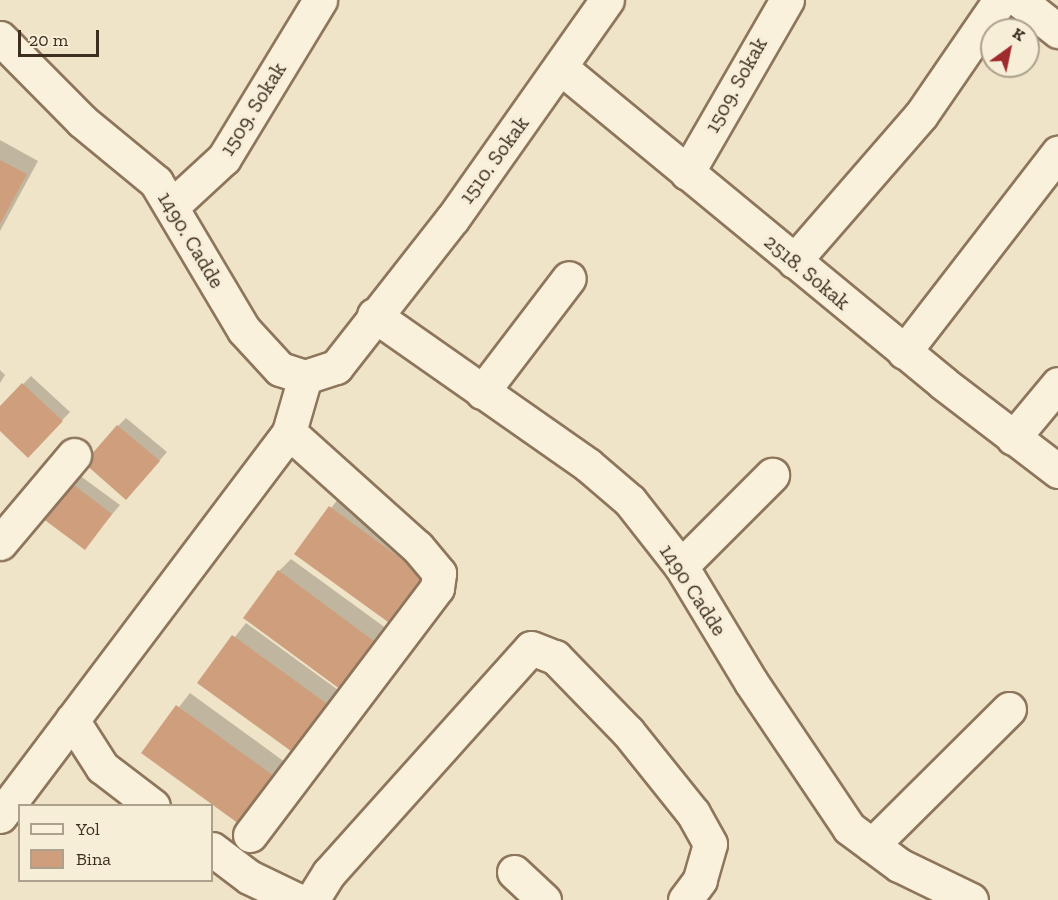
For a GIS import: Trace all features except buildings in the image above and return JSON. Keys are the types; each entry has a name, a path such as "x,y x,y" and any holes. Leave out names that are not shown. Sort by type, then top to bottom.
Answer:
{"street":[{"name":"1509. Sokak","path":"172,206 224,158 320,0"},
{"name":"1510. Sokak","path":"374,315 453,218 607,0"},
{"name":"1509. Sokak","path":"687,173 787,0"},
{"path":"794,261 921,115 1000,0"},
{"path":"1019,0 1058,31"},
{"name":"1490. Cadde","path":"0,38 82,121 156,182 244,330 280,369 306,377"},
{"name":"2518. Sokak","path":"560,68 904,352 1058,471"},
{"path":"904,352 1058,153"},
{"path":"482,392 569,278"},
{"path":"0,816 289,432 306,377 336,367 374,315"},
{"name":"1490 Cadde","path":"374,315 588,465 630,501 681,566 751,682 849,828 899,865 971,900"},
{"path":"1013,438 1058,384"},
{"path":"250,835 437,588 439,573 417,547 289,432"},
{"path":"0,543 74,455"},
{"path":"681,566 772,475"},
{"path":"312,900 329,873 531,648 555,657 628,732 693,813 710,844 700,880 685,900"},
{"path":"872,845 1009,709"},
{"path":"72,720 102,767 150,804"},
{"path":"213,850 249,877 297,900"},
{"path":"514,872 544,900"}]}
